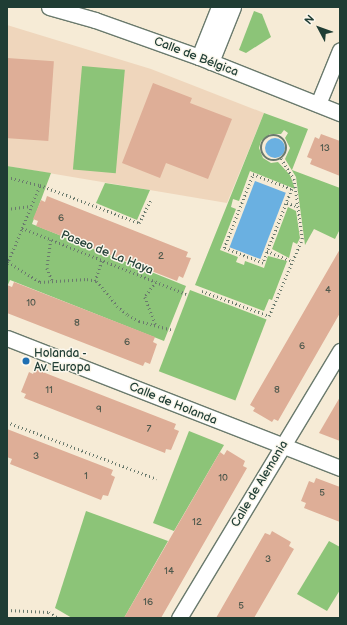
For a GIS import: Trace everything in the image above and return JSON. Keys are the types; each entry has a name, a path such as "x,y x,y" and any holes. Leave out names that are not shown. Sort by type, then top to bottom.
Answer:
{"street":[{"name":"Calle de Bélgica","path":"49,7 95,20 205,60 340,113"},
{"path":"205,60 219,7"},
{"path":"205,60 232,7"},
{"path":"318,104 340,50"},
{"name":"Calle de Holanda","path":"7,338 282,447 340,468"},
{"name":"Calle de Alemania","path":"179,618 340,351"}],"path":[{"path":"275,135 285,140 287,151 281,160 268,159 262,152 263,142 270,136 275,135"},
{"path":"202,291 270,316 302,239 294,180 281,160"},
{"path":"253,174 292,189 267,251 263,263 224,248 253,174"},
{"path":"7,177 40,184 139,223 151,199"},
{"path":"40,184 8,263 40,282 87,279 95,281 108,292 117,306 128,315 156,326 172,330"},
{"path":"287,203 298,206"},
{"path":"7,208 31,206"},
{"name":"Paseo de La Haya","path":"22,228 186,294"},
{"path":"51,240 47,268 53,282"},
{"path":"267,251 292,261"},
{"path":"95,281 102,260"},
{"path":"156,282 145,297 156,326"},
{"path":"7,422 157,479"},
{"path":"7,610 49,612 58,618"}],"shaded area":[{"path":"7,25 151,69 264,113 227,203 7,166"}],"green space":[{"path":"254,11 262,14 271,37 246,53 239,50"},
{"path":"82,66 125,70 116,173 73,170"},
{"path":"264,113 308,129 292,170 340,188 340,229 335,239 314,229 305,245 296,177 285,159 290,148 285,138 288,133 284,130 281,134 270,134 261,141 259,148 263,158 271,163 278,162 290,175 295,189 250,171 239,201 233,199 231,207 236,209 220,250 238,257 236,262 244,265 245,261 264,268 268,256 287,261 272,300 269,299 264,311 195,285"},
{"path":"7,166 51,173 32,224 186,286 164,341 10,280 7,287"},
{"path":"105,183 150,190 137,220 96,203"},
{"path":"288,207 296,211 300,238 297,244 293,242 289,258 272,249"},
{"path":"190,290 267,319 235,401 159,371"},
{"path":"189,431 224,445 174,531 153,523"},
{"path":"86,511 168,541 124,618 72,618 55,608"},
{"path":"329,541 340,547 340,590 327,611 297,594"}],"water":[{"path":"275,138 282,141 285,148 282,155 275,158 268,155 265,148 268,141"},
{"path":"255,181 286,193 260,259 230,247"}],"building":[{"path":"7,58 54,61 48,141 7,138"},
{"path":"153,83 192,98 190,103 232,119 208,179 166,163 160,178 122,163"},
{"path":"321,134 340,141 340,176 310,164 312,159 307,157 315,137 319,139"},
{"path":"47,196 188,252 186,257 191,258 183,278 179,276 177,281 36,226 38,221 33,219 41,200 45,202"},
{"path":"340,249 340,313 278,421 274,419 272,422 253,411 255,408 250,405"},
{"path":"14,282 155,337 153,342 157,344 150,364 145,362 143,366 7,313 7,285 12,287"},
{"path":"35,369 176,424 174,429 179,431 171,450 166,449 165,453 24,398 26,394 21,392 29,372 33,374"},
{"path":"340,397 340,441 319,433"},
{"path":"7,429 113,470 111,475 115,477 108,496 103,495 101,500 10,464 12,459 7,457"},
{"path":"227,450 245,461 243,466 247,468 161,618 124,618 220,452 224,455"},
{"path":"316,478 340,487 340,522 304,508 306,503 301,501 309,481 314,483"},
{"path":"272,531 291,542 289,546 294,549 254,618 216,618 265,533 270,535"}],"place":[{"name":"Holanda - Av. Europa","path":"26,361"}]}
